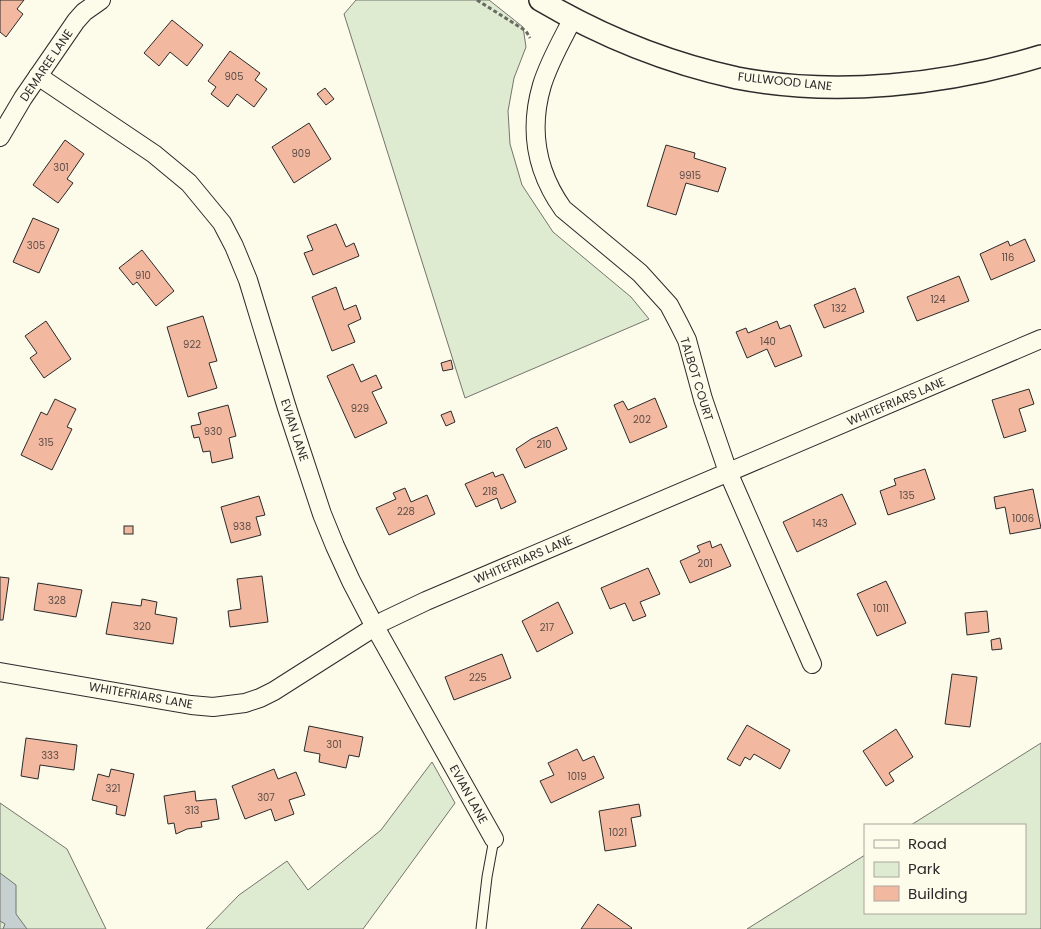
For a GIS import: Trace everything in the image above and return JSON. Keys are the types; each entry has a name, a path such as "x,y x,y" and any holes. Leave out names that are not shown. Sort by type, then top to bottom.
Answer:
{"street":[{"name":"DEMAREE LANE","path":"0,137 38,76 76,21 84,12 101,0"},
{"name":"FULLWOOD LANE","path":"540,0 621,42 681,63 738,78 805,86 841,87 926,82 973,74 1041,56"},
{"name":"TALBOT COURT","path":"573,18 542,84 536,129 536,146 541,168 553,195 563,208 640,273 669,305 687,340 703,399 728,472 812,664"},
{"name":"EVIAN LANE","path":"38,76 154,154 189,183 222,223 248,280 322,514 351,581 494,838"},
{"name":"WHITEFRIARS LANE","path":"0,672 191,705 213,707 245,703 274,691 376,627 426,601 1041,339"}],"lane":[{"path":"481,929 494,838"}],"path":[{"path":"477,0 526,31 530,38"}],"green space":[{"path":"356,0 489,0 523,27 526,47 514,78 508,111 510,144 522,185 553,232 631,297 649,319 465,398 344,14"},
{"path":"1041,743 1041,929 747,929 864,856 864,914 1026,914 1026,824 913,824"},
{"path":"432,762 455,803 363,929 206,929 239,895 287,861 308,890 381,830"},
{"path":"0,803 67,849 106,929 0,929"}],"shaded area":[{"path":"0,873 16,885 16,914 27,929 3,929 5,924 0,921"}],"building":[{"path":"0,0 24,0 17,9 23,14 6,37 0,32"},
{"path":"172,20 203,45 187,66 170,52 159,66 144,53"},
{"path":"230,51 260,73 255,80 267,89 254,107 237,94 228,107 211,94 216,87 208,81"},
{"path":"325,88 334,99 326,105 317,94"},
{"path":"309,123 331,159 294,183 272,147"},
{"path":"65,140 84,154 67,179 73,183 58,203 33,185"},
{"path":"666,145 695,153 694,158 726,168 718,192 686,183 676,215 647,206"},
{"path":"33,218 59,229 39,273 13,262"},
{"path":"336,224 346,247 354,243 359,256 313,275 304,253 313,250 307,236"},
{"path":"1025,239 1035,261 991,280 980,254 1008,241 1010,246"},
{"path":"142,250 174,291 156,306 137,282 133,285 119,268"},
{"path":"959,276 969,301 917,321 907,297"},
{"path":"336,287 344,310 356,305 361,319 348,325 355,342 332,351 312,297"},
{"path":"855,288 864,312 824,328 814,305"},
{"path":"203,316 217,361 209,363 217,388 188,397 167,327"},
{"path":"46,321 71,359 44,378 30,358 37,353 25,336"},
{"path":"777,321 780,329 790,325 802,356 775,367 767,349 747,358 736,332 746,328 748,333"},
{"path":"451,360 453,369 443,371 441,363"},
{"path":"353,364 361,382 376,375 382,388 372,392 387,423 355,438 327,376"},
{"path":"1029,389 1034,404 1019,409 1026,431 1004,438 992,400"},
{"path":"655,398 667,427 630,443 614,405 623,401 628,410"},
{"path":"55,399 76,409 67,427 72,429 52,470 21,455 41,412 47,415"},
{"path":"228,405 236,436 229,438 233,458 212,463 210,451 203,452 199,437 194,438 191,426 201,424 198,413"},
{"path":"451,411 455,422 446,426 441,415"},
{"path":"557,427 567,449 525,468 516,449 531,439"},
{"path":"925,469 935,499 888,515 880,491 896,485 894,479"},
{"path":"493,472 495,477 503,474 516,502 501,509 497,498 476,507 465,484"},
{"path":"405,488 411,502 427,495 435,514 389,535 376,508 396,499 393,493"},
{"path":"1033,489 1041,528 1010,534 1005,507 996,509 994,497"},
{"path":"842,494 856,524 797,552 783,522"},
{"path":"259,496 265,515 256,517 261,535 231,543 221,507"},
{"path":"124,526 133,526 133,534 124,534"},
{"path":"710,541 712,548 721,544 731,566 690,583 680,561 700,552 697,546"},
{"path":"648,568 660,594 640,602 646,616 633,621 625,603 610,609 601,588"},
{"path":"262,576 268,622 230,627 228,611 241,609 237,579"},
{"path":"0,577 9,578 3,620 0,620"},
{"path":"886,581 906,623 877,636 857,594"},
{"path":"38,583 82,590 76,617 34,610"},
{"path":"142,599 157,602 155,614 177,618 173,644 106,634 112,602 141,606"},
{"path":"558,602 573,633 537,652 522,621"},
{"path":"987,611 989,632 967,635 965,613"},
{"path":"1000,638 1002,649 992,650 991,640"},
{"path":"502,654 511,678 454,700 445,677"},
{"path":"952,674 977,677 970,727 945,724"},
{"path":"747,725 790,750 780,769 754,754 750,760 745,757 740,766 727,759"},
{"path":"309,726 363,737 359,757 349,755 346,768 319,762 320,754 304,751"},
{"path":"896,729 913,757 889,773 894,781 886,786 863,751"},
{"path":"26,738 77,745 74,770 40,765 38,779 21,776"},
{"path":"577,749 583,761 594,756 604,778 551,803 540,781 554,775 548,763"},
{"path":"111,769 134,774 125,816 116,814 117,806 92,800 98,774 109,777"},
{"path":"274,769 278,779 296,772 305,795 289,800 294,814 275,821 271,809 245,819 232,786"},
{"path":"195,791 196,801 216,799 219,819 201,822 202,827 187,829 176,834 174,823 168,824 164,796"},
{"path":"639,804 641,816 631,818 636,846 605,851 599,811"},
{"path":"598,904 632,928 581,929"}]}
